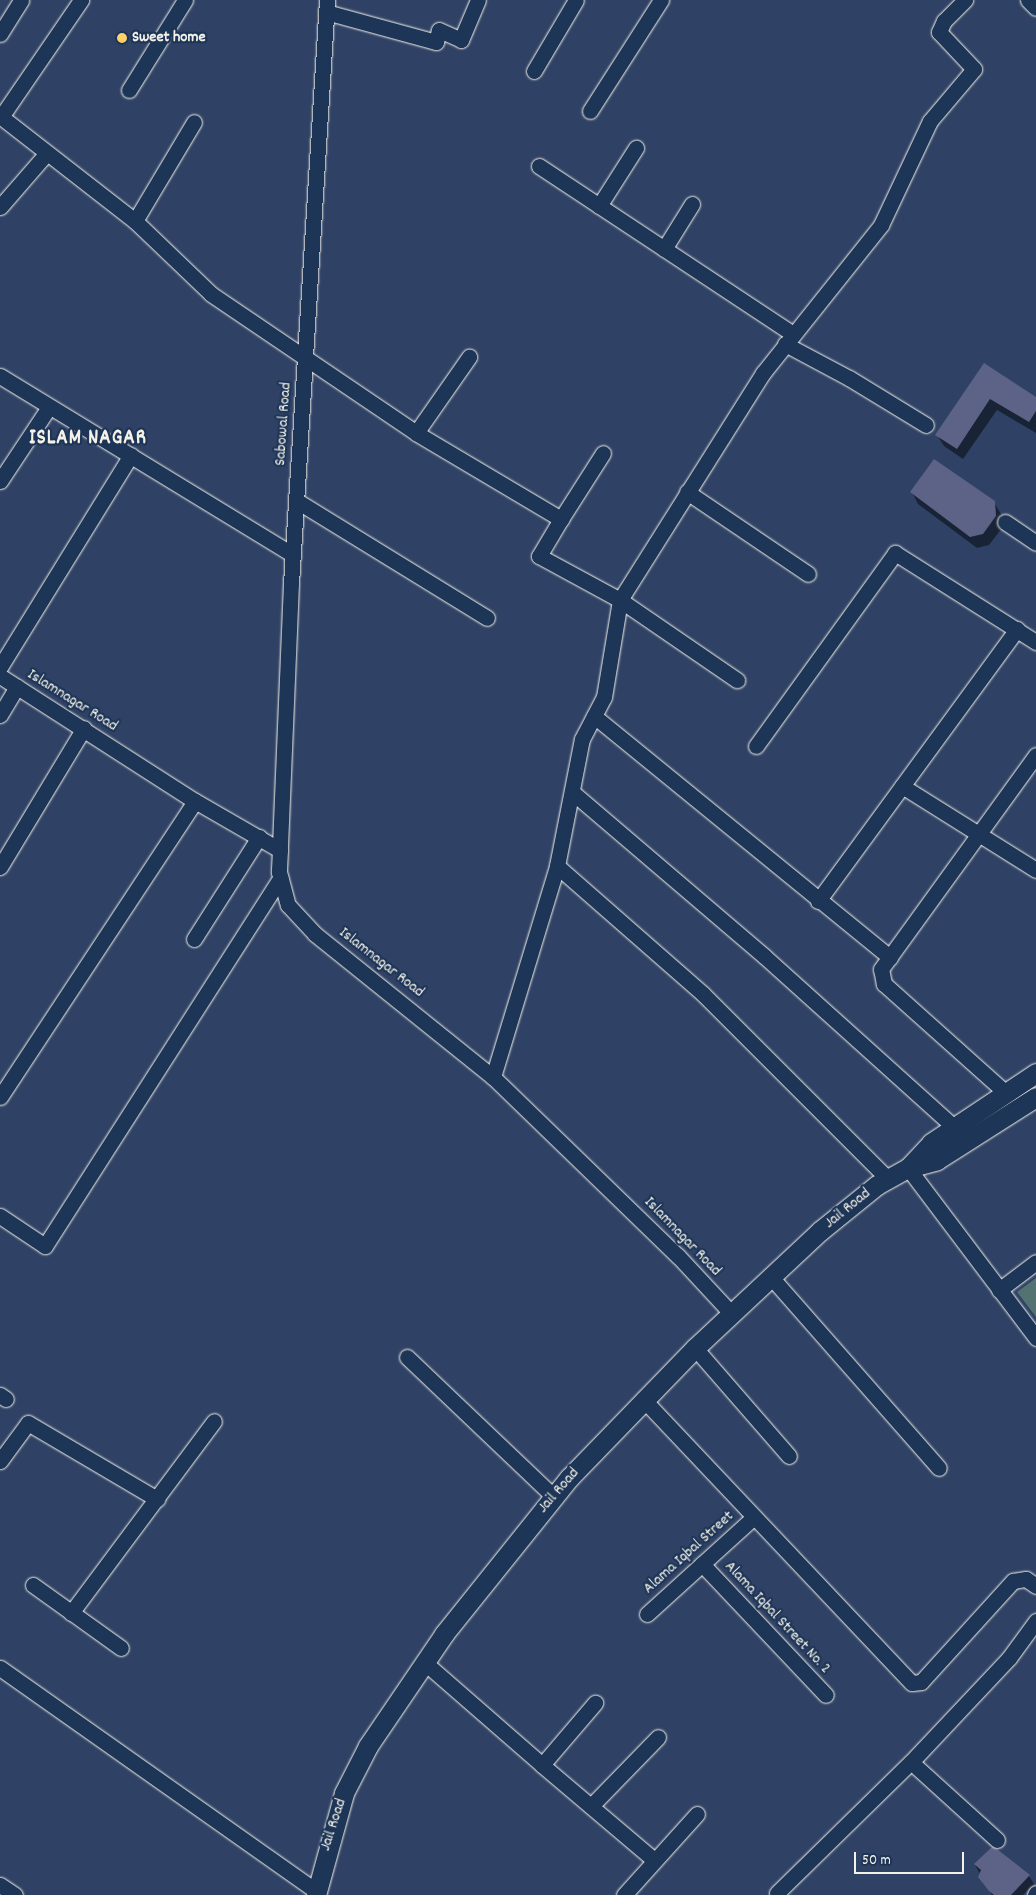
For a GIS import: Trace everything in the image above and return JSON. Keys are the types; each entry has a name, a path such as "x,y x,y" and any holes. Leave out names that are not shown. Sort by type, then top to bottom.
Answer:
{"main road":[{"path":"908,1168 931,1143 1036,1073"},
{"path":"908,1168 937,1160 1036,1097"},
{"name":"Jail Road","path":"316,1893 344,1793 368,1746 424,1662 554,1497 643,1399 731,1313 820,1231 888,1180 908,1168"}],"street":[{"path":"0,34 21,0"},
{"path":"81,0 1,116 46,154 135,221 211,294 416,433 561,519"},
{"path":"130,90 185,0"},
{"path":"326,6 436,42 439,30 462,40 478,0"},
{"path":"534,71 576,0"},
{"path":"590,111 661,0"},
{"path":"493,1077 558,866 582,739 604,697 620,600 687,492 789,339 881,225 930,121 974,69 939,32 944,21 964,0"},
{"path":"1028,0 1036,8"},
{"name":"Sabowal Road","path":"280,850 293,555 326,6"},
{"path":"135,221 194,122"},
{"path":"599,206 636,148"},
{"path":"0,207 46,154"},
{"path":"539,166 664,249 789,339 926,426"},
{"path":"664,249 692,204"},
{"path":"416,433 469,357"},
{"path":"0,376 293,555"},
{"path":"0,481 49,407"},
{"path":"603,454 539,556 620,600 738,680"},
{"path":"0,667 130,455"},
{"path":"687,492 808,574"},
{"path":"297,501 487,618"},
{"path":"1005,522 1036,543"},
{"path":"756,746 895,553 1036,642"},
{"path":"818,901 1017,629"},
{"name":"Islamnagar Road","path":"0,676 84,728 195,801 280,850 280,878 288,904 315,934 493,1077 678,1256 731,1313"},
{"path":"0,715 17,687"},
{"path":"594,716 818,901 890,956"},
{"path":"0,867 84,728"},
{"path":"1006,1093 884,984 881,968 980,835 1036,755"},
{"path":"902,786 1036,870"},
{"path":"572,792 764,956 954,1127"},
{"path":"0,1097 195,801"},
{"path":"194,939 259,837"},
{"path":"558,866 703,994 888,1180"},
{"path":"0,1216 45,1246 280,878"},
{"path":"908,1168 1036,1338"},
{"path":"999,1290 1036,1262"},
{"path":"770,1277 939,1468"},
{"path":"695,1348 789,1456"},
{"path":"407,1357 554,1497"},
{"path":"643,1399 912,1683 921,1682 1013,1581 1026,1580 1036,1586"},
{"path":"71,1613 117,1548 157,1499 214,1421"},
{"path":"0,1461 28,1423 157,1499"},
{"name":"Alama Iqbal Street","path":"647,1614 754,1517"},
{"name":"Alama Iqbal Street No. 2","path":"702,1564 826,1696"},
{"path":"33,1585 121,1648"},
{"path":"777,1893 911,1762 1009,1658 1036,1621"},
{"path":"424,1662 654,1860"},
{"path":"0,1668 316,1893"},
{"path":"542,1765 595,1703"},
{"path":"591,1806 658,1737"},
{"path":"911,1762 997,1840"},
{"path":"624,1895 697,1814"},
{"path":"0,1884 15,1895"}],"green space":[{"path":"1036,1278 1036,1317 1017,1292"}],"building":[{"path":"984,363 1036,397 1036,411 1029,422 990,399 957,449 935,435"},
{"path":"934,459 995,501 996,516 983,534 970,537 910,492"},
{"path":"993,1846 1030,1875 1011,1895 994,1895 978,1877 981,1870 974,1864"}],"place":[{"name":"Sweet home","path":"122,38"}],"district":[{"name":"ISLAM NAGAR","path":"88,439"}]}
